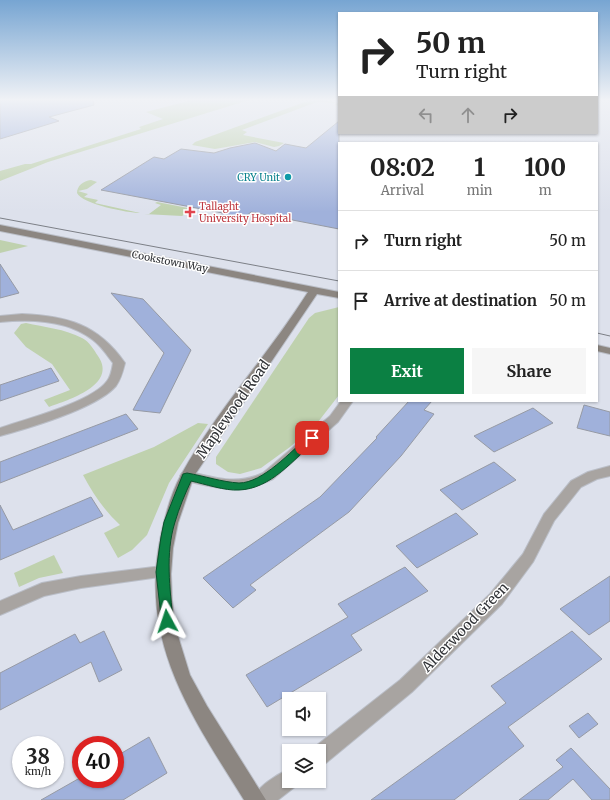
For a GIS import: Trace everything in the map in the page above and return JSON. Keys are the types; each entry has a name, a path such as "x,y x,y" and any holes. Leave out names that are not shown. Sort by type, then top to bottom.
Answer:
{"street":[{"name":"Cookstown Way","path":"0,228 338,295"},
{"name":"Maplewood Road","path":"256,800 193,699 177,661 167,621 162,572 169,522 187,476 314,290"},
{"path":"0,319 16,316 55,321 89,332 105,345 118,363 117,374 110,386 94,397 68,408 0,432"},
{"path":"598,348 610,351"},
{"path":"187,476 239,486 257,483 268,476 334,419 346,402"},
{"name":"Alderwood Green","path":"326,750 406,686 496,599 528,558 549,518 576,484 593,475 610,471"},
{"path":"0,608 42,590 81,582 162,572"},
{"path":"262,800 282,784"}],"green space":[{"path":"115,137 128,137 48,162 0,181 0,171 25,164 31,164"},
{"path":"208,137 255,137 284,143 274,147 255,142 215,149 192,145 195,142"},
{"path":"91,180 97,182 87,189 78,191 88,194 84,197 98,200 95,203 140,213 106,207 87,201 81,197 77,193 79,186"},
{"path":"157,202 193,209 182,216 144,214 149,214 161,205 155,203"},
{"path":"0,240 28,246 0,253"},
{"path":"338,307 338,396 318,422 290,447 261,468 240,474 228,472 216,464 216,457 309,318 315,313"},
{"path":"26,323 69,332 87,341 98,356 102,366 101,375 96,383 88,390 49,407 44,400 70,390 52,364 26,347 14,333 21,324"},
{"path":"198,423 208,424 169,483 147,535 132,550 118,558 104,533 120,525 99,502 83,475 154,447"},
{"path":"54,555 63,573 39,578 19,587 14,573"}],"building":[{"path":"319,137 339,137 338,229 251,212 240,221 218,217 223,213 101,190 154,157 164,159 181,149 214,153 255,143 276,151 285,144 306,148"},
{"path":"0,264 19,293 0,298"},
{"path":"111,293 143,299 191,350 160,413 133,410 164,353"},
{"path":"51,368 59,381 0,401 0,385"},
{"path":"408,402 431,402 424,410 434,414 401,456 349,512 250,585 256,590 233,608 203,578 320,497 377,438 376,437"},
{"path":"584,405 610,412 610,436 577,428"},
{"path":"533,408 553,423 494,452 474,436"},
{"path":"126,414 138,429 0,483 0,462"},
{"path":"494,462 516,480 462,510 440,490"},
{"path":"91,497 103,516 0,560 0,505 13,530"},
{"path":"456,513 478,534 417,568 396,546"},
{"path":"405,567 428,591 351,635 362,650 292,692 282,692 282,698 267,707 246,675 348,617 338,604"},
{"path":"610,576 610,621 589,635 560,609"},
{"path":"104,631 122,670 99,682 91,662 0,710 0,673 75,634 80,643"},
{"path":"572,631 602,659 508,727 524,746 454,800 371,800 506,703 491,686"},
{"path":"588,713 598,724 579,738 569,726"},
{"path":"149,737 167,773 123,800 41,800 72,782 72,788 124,788 124,752"},
{"path":"571,748 610,789 610,800 592,800 573,779 548,800 519,800 563,767 556,760"}],"tram line":[{"path":"0,218 338,281"},
{"path":"598,333 610,336"}],"place":[{"name":"CRY Unit","path":"288,177"},
{"name":"Tallaght University Hospital","path":"190,212"}],"route":[{"path":"167,621 162,572 166,537 169,522 187,476 210,482 239,486 257,483 268,476 312,438"}]}
